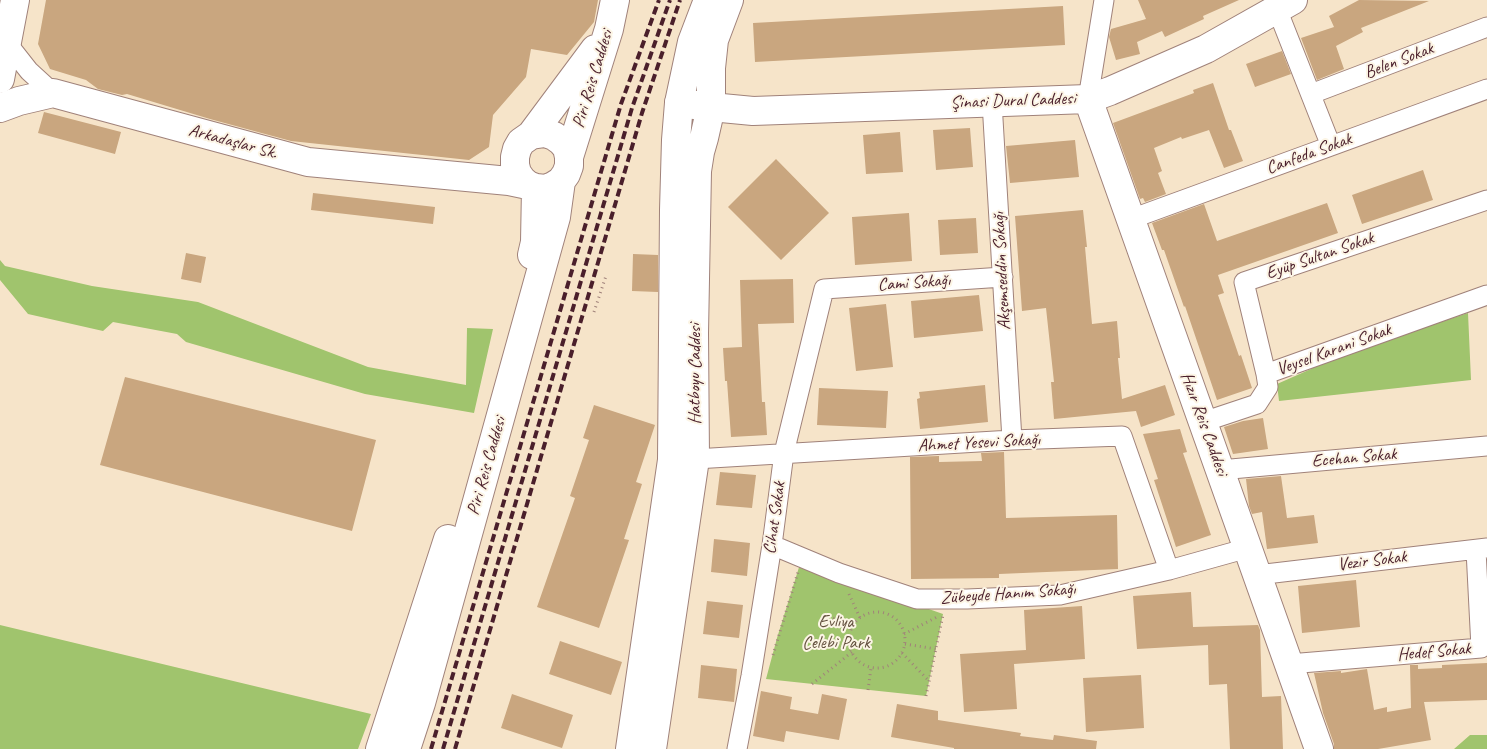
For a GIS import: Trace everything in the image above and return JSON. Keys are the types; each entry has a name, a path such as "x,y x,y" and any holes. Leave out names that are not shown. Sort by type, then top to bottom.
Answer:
{"main road":[{"path":"0,79 15,0"},
{"name":"Piri Reis Caddesi","path":"380,749 494,393 535,242 549,178 609,30 615,0"},
{"name":"Hatboyu Caddesi","path":"630,749 672,460 674,210 679,103 692,42 708,0"},
{"name":"Hatboyu Caddesi","path":"652,749 695,459 694,333 697,171 711,107 711,68 714,40 729,0"},
{"name":"Şinasi Dural Caddesi","path":"679,103 762,110 1088,99 1206,49 1285,4"},
{"path":"472,178 526,139 545,133 554,136 567,148 549,178 522,180 517,173 515,165 517,149 526,139 577,76 609,30"},
{"path":"0,108 53,92"},
{"name":"Arkadaşlar Sk.","path":"53,92 308,162 472,178 549,178"},
{"name":"Hızır Reis Caddesi","path":"1088,99 1319,749"},
{"name":"Piri Reis Caddesi","path":"406,749 421,703 556,217 549,178"}],"street":[{"path":"1088,99 1104,0"},
{"path":"1285,4 1311,94 1331,146"},
{"name":"Belen Sokak","path":"1311,94 1487,27"},
{"path":"7,43 29,71 53,92"},
{"name":"Canfeda Sokak","path":"1131,219 1487,89"},
{"name":"Akşemseddin Sokağı","path":"992,102 1012,440"},
{"name":"Eyüp Sultan Sokak","path":"1266,374 1244,282 1487,200"},
{"name":"Cami Sokağı","path":"824,289 1003,277"},
{"name":"Cihat Sokak","path":"737,749 752,676 784,453 824,289"},
{"name":"Veysel Karani Sokak","path":"1203,422 1257,404 1268,386 1266,374 1487,295"},
{"name":"Ahmet Yesevi Sokağı","path":"695,459 1012,440 1122,436 1169,570"},
{"name":"Ecehan Sokak","path":"1220,470 1487,446"},
{"name":"Zübeyde Hanım Sokağı","path":"772,545 839,572 917,599 1060,595 1169,570 1248,548"},
{"name":"Vezir Sokak","path":"1257,575 1481,549"},
{"name":"Hedef Sokak","path":"1289,664 1484,648 1481,549"}],"path":[{"path":"594,312 606,276"},
{"path":"772,660 800,564"},
{"path":"935,611 943,614"},
{"path":"824,614 853,627"},
{"path":"868,614 886,614 894,619 904,634 905,644 902,653 889,666 871,668 856,659 852,652 850,634 860,618 868,614"},
{"path":"904,634 943,614"},
{"path":"926,696 943,614"},
{"path":"905,644 936,649"},
{"path":"812,684 852,652"},
{"path":"902,653 929,681"},
{"path":"868,690 871,668"}],"green space":[{"path":"0,260 5,266 92,286 198,302 368,367 466,385 467,328 493,329 474,413 365,394 186,342 177,334 113,322 103,331 28,314 0,280"},
{"path":"1468,313 1471,380 1279,401 1277,384 1311,369 1314,364"},
{"name":"Evliya Celebi Park","path":"800,564 943,614 926,696 766,679"},
{"path":"0,625 371,714 358,749 0,749"},
{"path":"1470,735 1487,735 1487,749 1454,749"}],"building":[{"path":"46,0 598,0 594,22 567,55 531,49 526,77 493,115 489,147 469,160 291,141 127,94 122,95 98,89 86,80 50,69 38,44"},
{"path":"1138,0 1239,0 1203,16 1204,19 1165,37 1162,31 1137,42 1140,54 1116,60 1109,37 1111,29 1146,19"},
{"path":"1359,0 1429,1 1361,28 1363,32 1336,46 1344,69 1317,80 1301,38 1334,27 1329,16"},
{"path":"1063,6 1065,45 755,62 753,23"},
{"path":"1282,51 1291,74 1255,87 1246,64"},
{"path":"1213,83 1229,130 1231,130 1243,161 1224,168 1209,130 1182,139 1181,137 1154,148 1162,171 1158,173 1166,194 1145,202 1143,198 1140,199 1113,123 1194,93 1193,90"},
{"path":"44,112 121,132 115,154 38,133"},
{"path":"970,128 973,167 936,170 933,130"},
{"path":"900,132 903,172 866,174 863,135"},
{"path":"1075,140 1079,177 1010,183 1006,146"},
{"path":"776,159 829,213 781,260 728,207"},
{"path":"1423,170 1433,200 1362,224 1352,195"},
{"path":"313,193 435,207 433,224 311,210"},
{"path":"1327,203 1338,233 1218,275 1224,293 1218,295 1252,388 1217,400 1185,306 1152,223 1204,204 1217,241"},
{"path":"1083,210 1092,324 1117,321 1122,399 1165,385 1175,415 1141,427 1136,411 1054,419 1051,382 1054,382 1046,308 1022,311 1015,216"},
{"path":"909,213 912,261 855,265 852,217"},
{"path":"976,218 978,253 940,255 938,220"},
{"path":"186,253 206,257 201,283 181,279"},
{"path":"633,254 658,255 658,292 632,291"},
{"path":"793,279 794,323 758,324 762,402 765,402 767,435 731,437 723,348 742,347 740,280"},
{"path":"979,295 983,331 914,338 911,301"},
{"path":"886,304 893,367 856,371 849,308"},
{"path":"125,377 376,440 352,531 100,465"},
{"path":"985,385 988,422 920,429 917,399 920,398 919,392"},
{"path":"819,388 888,391 886,428 817,425"},
{"path":"594,405 655,425 636,482 642,484 624,539 629,540 599,628 537,607 575,498 570,496 589,440 583,438"},
{"path":"1263,418 1268,449 1233,454 1224,427 1243,421"},
{"path":"1180,429 1187,452 1183,453 1211,535 1176,547 1154,480 1158,479 1143,434"},
{"path":"1004,452 1006,518 1117,515 1118,569 999,574 999,578 911,579 910,457 939,456 939,462 982,461 981,453"},
{"path":"720,472 756,475 752,508 716,505"},
{"path":"1281,476 1287,518 1314,515 1318,543 1267,549 1262,512 1252,514 1249,506 1246,479"},
{"path":"714,539 750,543 747,576 711,572"},
{"path":"1356,580 1360,627 1302,633 1298,586"},
{"path":"1191,592 1193,627 1258,625 1260,630 1262,697 1281,696 1283,749 1230,749 1227,684 1209,685 1208,645 1137,649 1133,596"},
{"path":"707,601 743,605 739,638 703,634"},
{"path":"1082,606 1085,659 1014,664 1017,709 964,712 960,654 1026,650 1024,610"},
{"path":"560,641 622,662 611,695 549,674"},
{"path":"1487,663 1487,700 1424,702 1431,740 1378,749 1334,749 1314,673 1341,671 1341,673 1367,669 1374,710 1387,707 1387,712 1411,708 1410,665 1418,665 1418,669 1442,668 1442,665"},
{"path":"701,665 737,669 734,702 698,698"},
{"path":"1141,675 1144,728 1086,732 1083,678"},
{"path":"761,691 792,697 790,709 818,714 822,694 847,699 839,740 786,731 784,742 753,736"},
{"path":"512,694 573,715 562,748 501,728"},
{"path":"897,704 938,711 938,720 1021,733 1020,736 1053,740 1054,735 1097,741 1096,749 954,749 891,737"}],"railway":[{"path":"431,749 621,104 659,0"},
{"path":"443,749 632,108 670,0"},
{"path":"455,749 642,113 680,0"}]}
